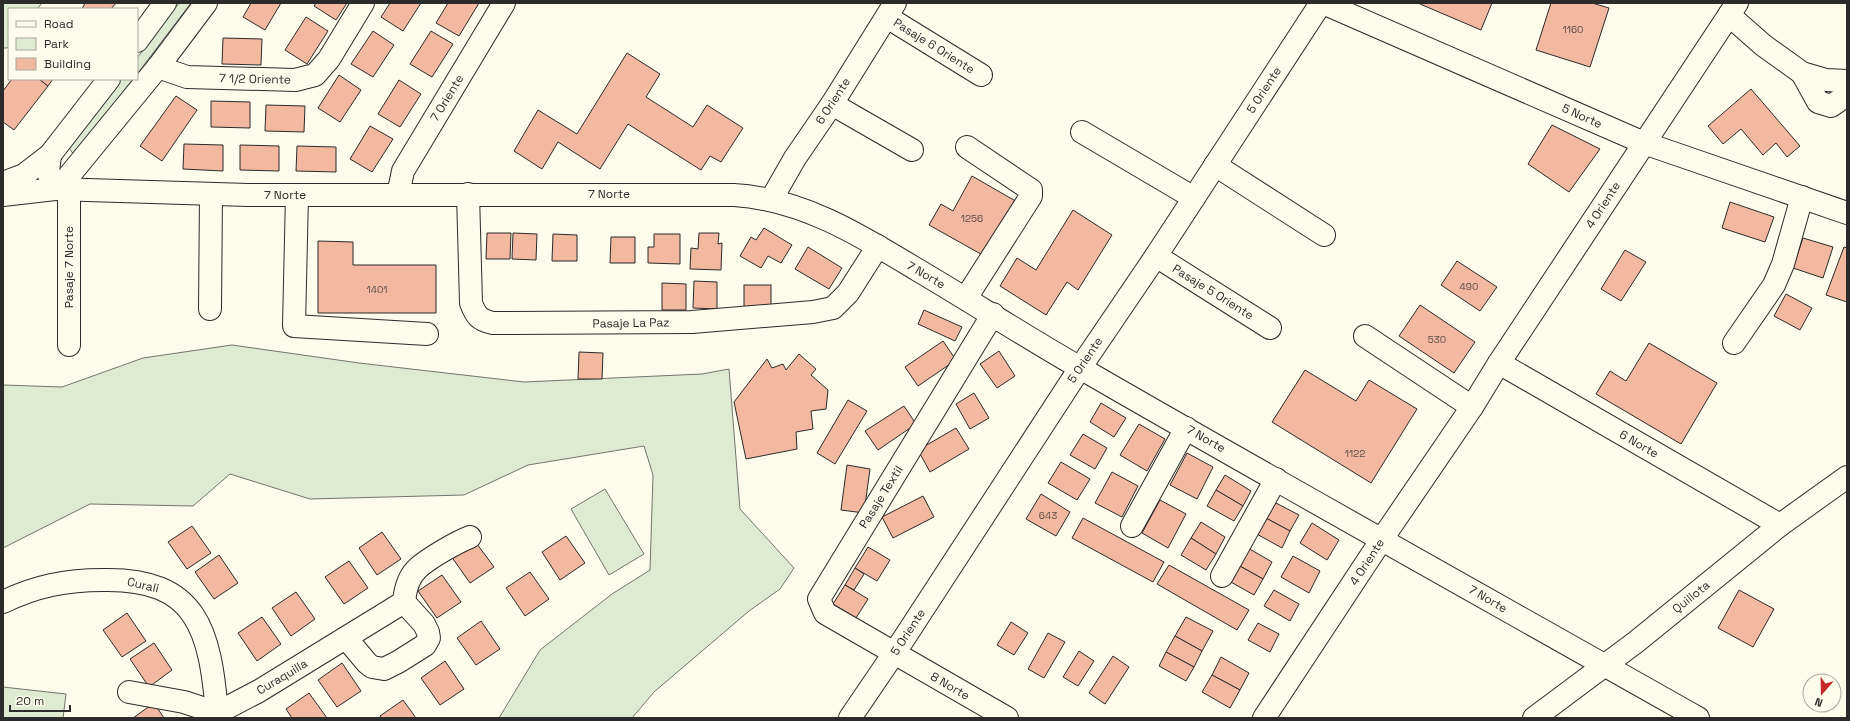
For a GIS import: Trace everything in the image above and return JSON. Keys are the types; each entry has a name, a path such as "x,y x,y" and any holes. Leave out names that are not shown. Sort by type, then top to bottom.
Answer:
{"street":[{"path":"138,40 165,3"},
{"path":"50,155 48,172 62,189 80,163 158,67 206,3"},
{"name":"7 1/2 Oriente","path":"158,67 187,77 288,80 315,75 329,59 363,3"},
{"name":"7 Oriente","path":"398,196 403,171 504,3"},
{"name":"5 Norte","path":"1322,3 1644,143 1802,198 1847,212"},
{"name":"5 Oriente","path":"850,718 894,654 1080,368 1156,256 1322,3"},
{"path":"1733,9 1762,45 1802,73 1826,80 1847,81"},
{"name":"4 Oriente","path":"1264,718 1382,539 1472,407 1499,362 1733,9"},
{"name":"Pasaje 6 Oriente","path":"891,10 981,75"},
{"name":"6 Oriente","path":"771,200 795,158 832,104 891,10"},
{"path":"1802,73 1818,102 1830,106 1847,95"},
{"path":"3,183 24,175 50,155 108,80"},
{"path":"832,104 912,150"},
{"path":"1082,132 1194,198"},
{"path":"966,298 1031,196 1031,190 967,147"},
{"path":"1215,165 1324,235"},
{"name":"7 Norte","path":"3,194 62,189 211,194 398,196 468,194 734,195 771,200 803,209 832,221 878,246 993,314 1080,368 1698,718"},
{"name":"Pasaje 7 Norte","path":"62,189 69,345"},
{"path":"210,309 211,194"},
{"name":"Pasaje La Paz","path":"468,194 470,303 475,315 481,320 493,323 692,322 813,312 833,308 848,293 878,246"},
{"path":"298,195 294,326 427,334"},
{"path":"1734,343 1774,285 1783,264 1802,198"},
{"name":"Pasaje 5 Oriente","path":"1156,256 1270,328"},
{"name":"Pasaje Textil","path":"894,654 825,613 818,599 993,314"},
{"path":"1365,336 1472,407"},
{"name":"6 Norte","path":"1499,362 1780,524"},
{"path":"1132,526 1186,428"},
{"name":"Quillota","path":"1534,718 1636,642 1780,524 1847,477"},
{"path":"1222,576 1276,478"},
{"path":"346,638 367,663 372,667 384,669 425,645 429,638 428,632 424,624 404,602 406,587 417,568 462,540 470,537"},
{"name":"Curali","path":"3,602 24,591 43,586 87,580 126,580 150,584 166,590 179,599 190,611 202,630 207,643 214,672 216,715"},
{"name":"Curaquilla","path":"216,715 259,691 404,602"},
{"name":"8 Norte","path":"894,654 1007,718"},
{"path":"129,692 184,702 216,715"}],"green space":[{"path":"3,3 42,3 38,8 8,8 8,47 3,48"},
{"path":"179,3 191,3 138,73 138,57"},
{"path":"120,80 132,80 74,155 69,148"},
{"path":"232,345 359,363 524,382 702,374 729,369 740,509 794,568 780,589 749,611 654,692 632,718 499,718 540,650 612,594 650,570 653,475 644,446 528,465 464,495 310,499 230,474 193,506 90,504 3,548 3,385 62,387 143,358"},
{"path":"605,489 644,554 609,575 571,509"},
{"path":"3,687 66,694 63,718 3,718"}],"building":[{"path":"85,3 116,3 112,8 82,8"},
{"path":"251,3 281,3 265,30 243,17"},
{"path":"316,3 347,3 336,20 314,6"},
{"path":"390,3 421,3 403,31 381,17"},
{"path":"448,3 479,3 459,36 436,23"},
{"path":"1492,3 1481,30 1420,4"},
{"path":"1551,3 1592,3 1609,8 1590,67 1536,50"},
{"path":"306,17 328,31 307,64 285,50"},
{"path":"373,31 394,45 373,77 351,64"},
{"path":"431,31 453,44 432,77 410,64"},
{"path":"223,38 262,39 261,65 222,64"},
{"path":"627,53 660,74 646,97 693,127 707,105 743,128 721,162 710,156 701,170 628,124 600,169 558,142 542,169 514,151 538,110 577,134"},
{"path":"339,75 361,90 340,122 318,108"},
{"path":"11,80 40,80 48,86 14,130 3,122 3,91"},
{"path":"40,80 52,80 48,86"},
{"path":"399,80 421,94 400,127 378,114"},
{"path":"1751,89 1800,146 1787,157 1776,143 1763,155 1741,129 1723,144 1708,126"},
{"path":"176,96 197,110 162,161 140,146"},
{"path":"211,101 250,102 250,128 211,127"},
{"path":"266,105 305,106 304,132 265,131"},
{"path":"1552,125 1600,149 1569,192 1528,164"},
{"path":"370,126 393,139 372,172 350,159"},
{"path":"184,144 223,145 223,171 183,169"},
{"path":"240,145 279,146 279,171 240,170"},
{"path":"297,146 336,147 336,172 296,171"},
{"path":"972,176 1019,203 988,258 929,225 941,204 953,211"},
{"path":"1730,202 1774,217 1765,242 1722,228"},
{"path":"1073,210 1112,235 1078,290 1067,282 1046,315 1000,286 1017,258 1036,270"},
{"path":"764,228 792,245 781,263 768,256 761,268 740,256 751,237 756,240"},
{"path":"487,233 511,233 510,259 486,259"},
{"path":"513,233 537,234 536,260 512,259"},
{"path":"699,233 719,233 718,244 722,243 721,270 690,269 691,248 698,249"},
{"path":"553,234 577,235 577,261 552,261"},
{"path":"654,234 680,234 680,264 648,263 648,247 654,247"},
{"path":"611,237 635,237 635,263 610,263"},
{"path":"1803,238 1833,247 1823,278 1793,268"},
{"path":"318,241 353,242 353,265 436,265 436,313 318,313"},
{"path":"808,247 842,268 829,289 795,269"},
{"path":"1844,247 1847,248 1847,302 1826,295"},
{"path":"1625,250 1646,262 1621,301 1601,289"},
{"path":"1457,261 1497,287 1480,311 1441,285"},
{"path":"694,281 717,282 717,309 693,308"},
{"path":"662,283 686,284 686,310 662,310"},
{"path":"744,285 771,285 771,307 744,307"},
{"path":"1786,294 1812,308 1800,330 1774,316"},
{"path":"1420,305 1475,342 1454,373 1399,336"},
{"path":"924,310 962,327 955,341 918,324"},
{"path":"943,341 956,360 918,386 905,367"},
{"path":"1649,343 1717,383 1681,444 1596,394 1610,371 1626,381"},
{"path":"999,351 1015,376 997,388 980,364"},
{"path":"579,352 603,353 602,379 578,379"},
{"path":"799,354 816,369 811,375 828,390 826,409 811,411 813,429 796,432 797,449 746,459 734,402 767,359 772,368 783,364 786,370"},
{"path":"1305,370 1356,401 1369,380 1417,409 1371,483 1272,422"},
{"path":"974,393 989,418 970,429 956,404"},
{"path":"848,400 867,411 835,464 817,453"},
{"path":"1101,403 1126,418 1114,437 1090,422"},
{"path":"904,406 916,424 878,450 865,431"},
{"path":"1139,424 1165,439 1147,471 1120,455"},
{"path":"956,428 969,449 930,472 918,450"},
{"path":"1083,434 1107,448 1095,469 1070,455"},
{"path":"1187,453 1213,467 1197,499 1170,485"},
{"path":"1061,462 1090,479 1077,500 1048,483"},
{"path":"847,465 870,469 864,513 841,510"},
{"path":"1112,472 1138,486 1122,517 1095,503"},
{"path":"1225,475 1251,491 1243,506 1216,490"},
{"path":"1216,490 1243,506 1234,521 1207,506"},
{"path":"1041,494 1070,512 1056,536 1026,519"},
{"path":"923,496 934,517 893,538 882,517"},
{"path":"1160,500 1186,514 1168,548 1142,533"},
{"path":"1272,501 1299,515 1290,531 1264,517"},
{"path":"1264,517 1290,531 1282,548 1255,533"},
{"path":"1083,518 1164,562 1153,582 1072,538"},
{"path":"1201,522 1225,537 1216,554 1191,538"},
{"path":"1312,523 1339,540 1327,560 1300,543"},
{"path":"192,526 211,553 187,569 168,542"},
{"path":"382,532 401,559 377,575 359,548"},
{"path":"566,536 585,563 560,580 542,552"},
{"path":"1191,538 1216,554 1206,570 1181,555"},
{"path":"474,540 494,567 470,583 451,556"},
{"path":"868,547 890,560 877,581 855,568"},
{"path":"1248,548 1272,562 1263,579 1238,565"},
{"path":"219,555 238,583 214,599 195,572"},
{"path":"1293,556 1320,571 1309,593 1281,577"},
{"path":"349,561 368,588 344,604 325,577"},
{"path":"1169,565 1249,610 1237,630 1157,584"},
{"path":"1238,565 1263,579 1254,595 1229,581"},
{"path":"855,568 864,574 854,590 845,585"},
{"path":"530,572 549,599 525,616 506,588"},
{"path":"442,575 461,602 437,618 418,591"},
{"path":"845,585 868,599 856,618 833,604"},
{"path":"1274,590 1299,604 1290,621 1264,606"},
{"path":"1739,590 1774,609 1753,647 1718,628"},
{"path":"296,592 315,619 291,636 272,608"},
{"path":"127,613 146,641 122,657 103,630"},
{"path":"262,617 281,644 257,661 238,633"},
{"path":"1186,617 1213,631 1202,651 1175,636"},
{"path":"481,621 500,649 476,665 457,638"},
{"path":"1011,622 1028,633 1014,655 997,645"},
{"path":"1258,623 1279,634 1270,652 1248,640"},
{"path":"1048,633 1065,642 1044,678 1028,669"},
{"path":"1175,636 1202,651 1194,667 1166,652"},
{"path":"154,643 172,670 149,687 130,659"},
{"path":"1079,651 1094,661 1078,686 1063,677"},
{"path":"1166,652 1194,667 1186,681 1159,666"},
{"path":"1113,656 1129,667 1105,704 1089,693"},
{"path":"1221,657 1249,673 1240,690 1212,675"},
{"path":"445,661 464,689 440,705 421,678"},
{"path":"342,663 361,691 337,707 318,680"},
{"path":"1212,675 1240,690 1230,708 1202,692"},
{"path":"309,693 327,718 292,718 286,709"},
{"path":"403,700 416,718 381,718 380,716"},
{"path":"154,703 164,718 133,718"}]}
